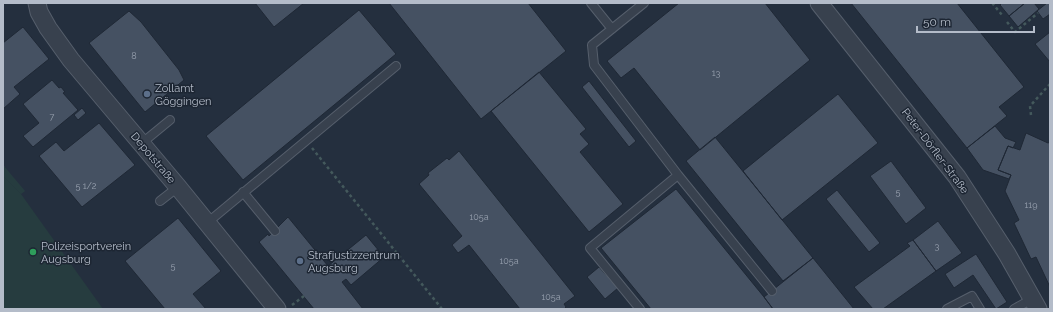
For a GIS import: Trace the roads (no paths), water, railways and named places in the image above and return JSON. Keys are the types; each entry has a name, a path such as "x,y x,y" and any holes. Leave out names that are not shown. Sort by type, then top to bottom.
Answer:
{"street":[{"name":"Depotstraße","path":"37,3 39,12 62,48 142,143 276,309"},
{"name":"Peter-Dörfler-Straße","path":"819,3 956,177 1003,248 1035,304"}],"lane":[{"path":"592,3 612,29"},
{"path":"644,3 592,45 594,65 678,174 772,291"},
{"path":"207,223 396,66"},
{"path":"142,143 170,120"},
{"path":"640,309 590,248 678,174"},
{"path":"160,201 178,187"},
{"path":"243,192 275,231"},
{"path":"947,309 972,296 980,309"},
{"path":"1014,309 1035,304"}],"place":[{"name":"Zollamt Göggingen","path":"147,94"},
{"name":"Polizeisportverein Augsburg","path":"33,252"},
{"name":"Strafjustizzentrum Augsburg","path":"300,261"}]}
